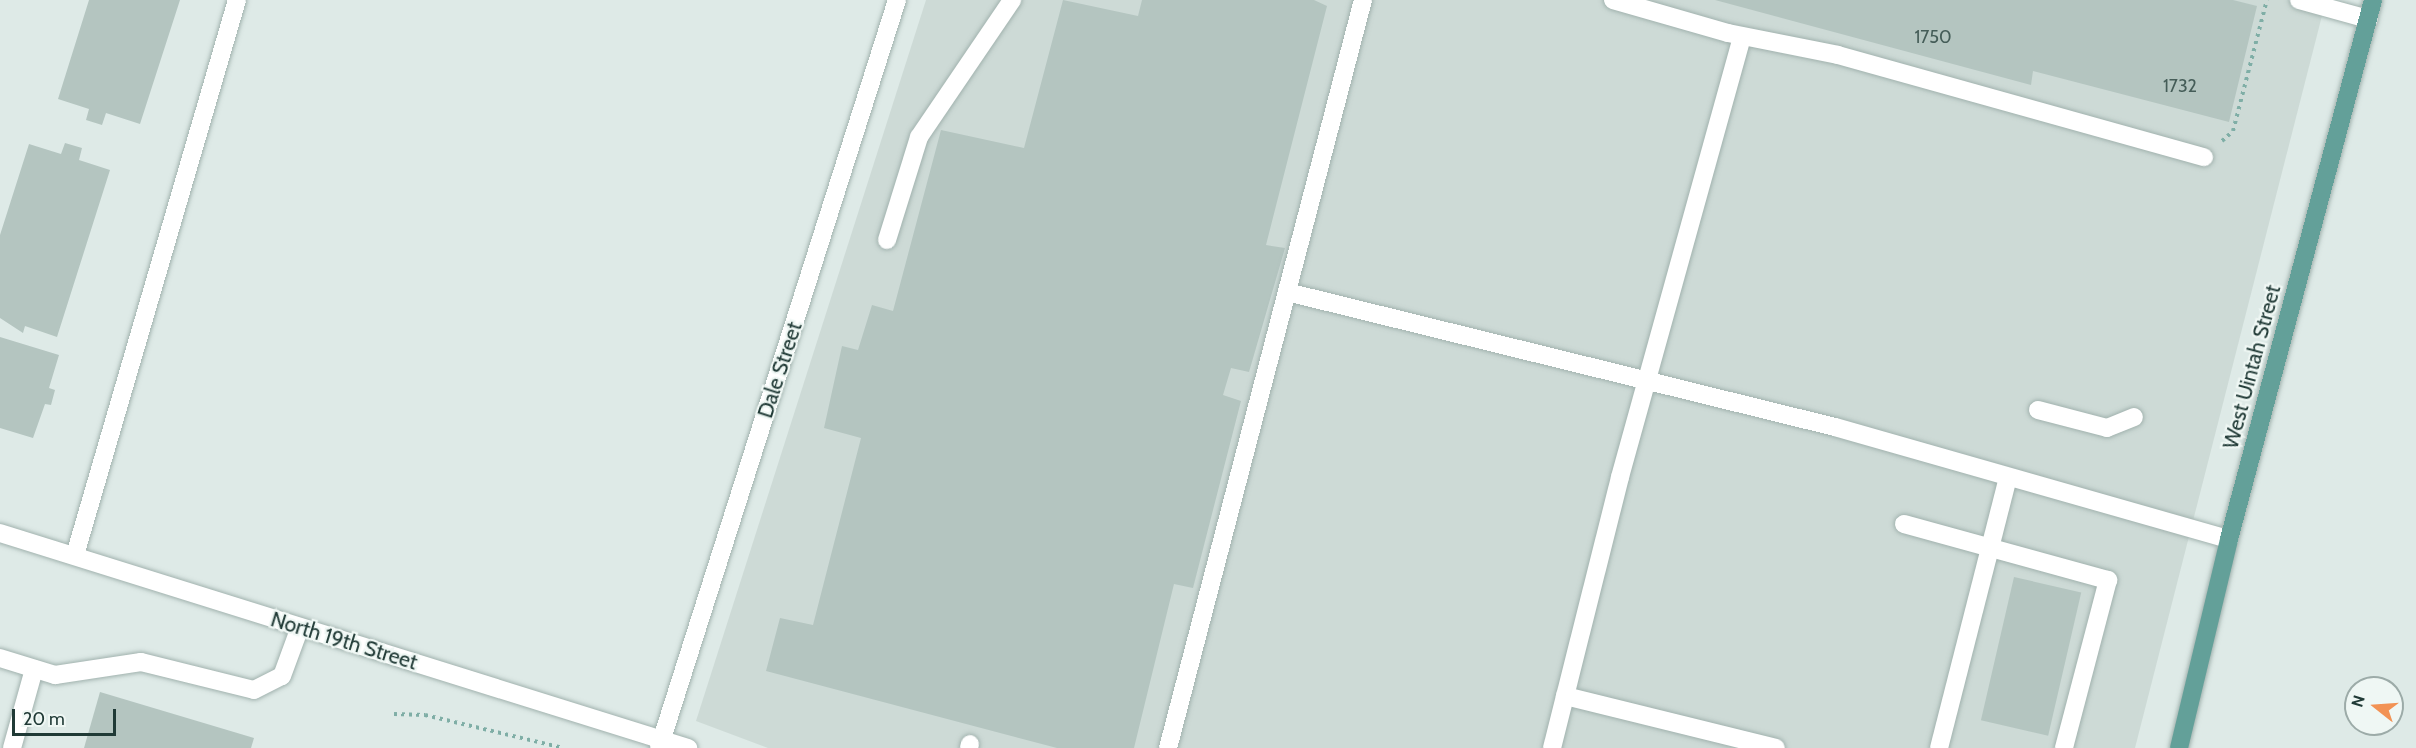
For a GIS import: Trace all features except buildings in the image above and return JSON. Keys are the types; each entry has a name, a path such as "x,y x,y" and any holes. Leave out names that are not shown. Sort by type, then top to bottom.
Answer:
{"main road":[{"name":"West Uintah Street","path":"2179,748 2229,539 2373,0"}],"street":[{"path":"75,555 237,0"},
{"name":"Dale Street","path":"660,744 897,0"},
{"path":"887,240 920,137 1012,0"},
{"path":"1168,748 1363,0"},
{"path":"1613,0 1742,37 1838,55 2204,157"},
{"path":"2299,0 2368,19"},
{"path":"1552,748 1646,381 1742,37"},
{"path":"1287,292 1646,381 2229,539"},
{"path":"2038,410 2107,428 2134,417"},
{"path":"1939,748 2008,478"},
{"path":"1904,524 2108,580 2064,748"},
{"name":"North 19th Street","path":"0,533 75,555 660,744 688,748"},
{"path":"0,658 34,669 71,675 141,662 254,690 282,676 300,627"},
{"path":"12,748 34,669"},
{"path":"1565,696 1735,743 1776,748"}],"path":[{"path":"2204,157 2234,131 2267,0"},
{"path":"394,714 424,715 563,748"}],"shaded area":[{"path":"926,0 2326,0 2135,748 768,748 696,721"}]}
